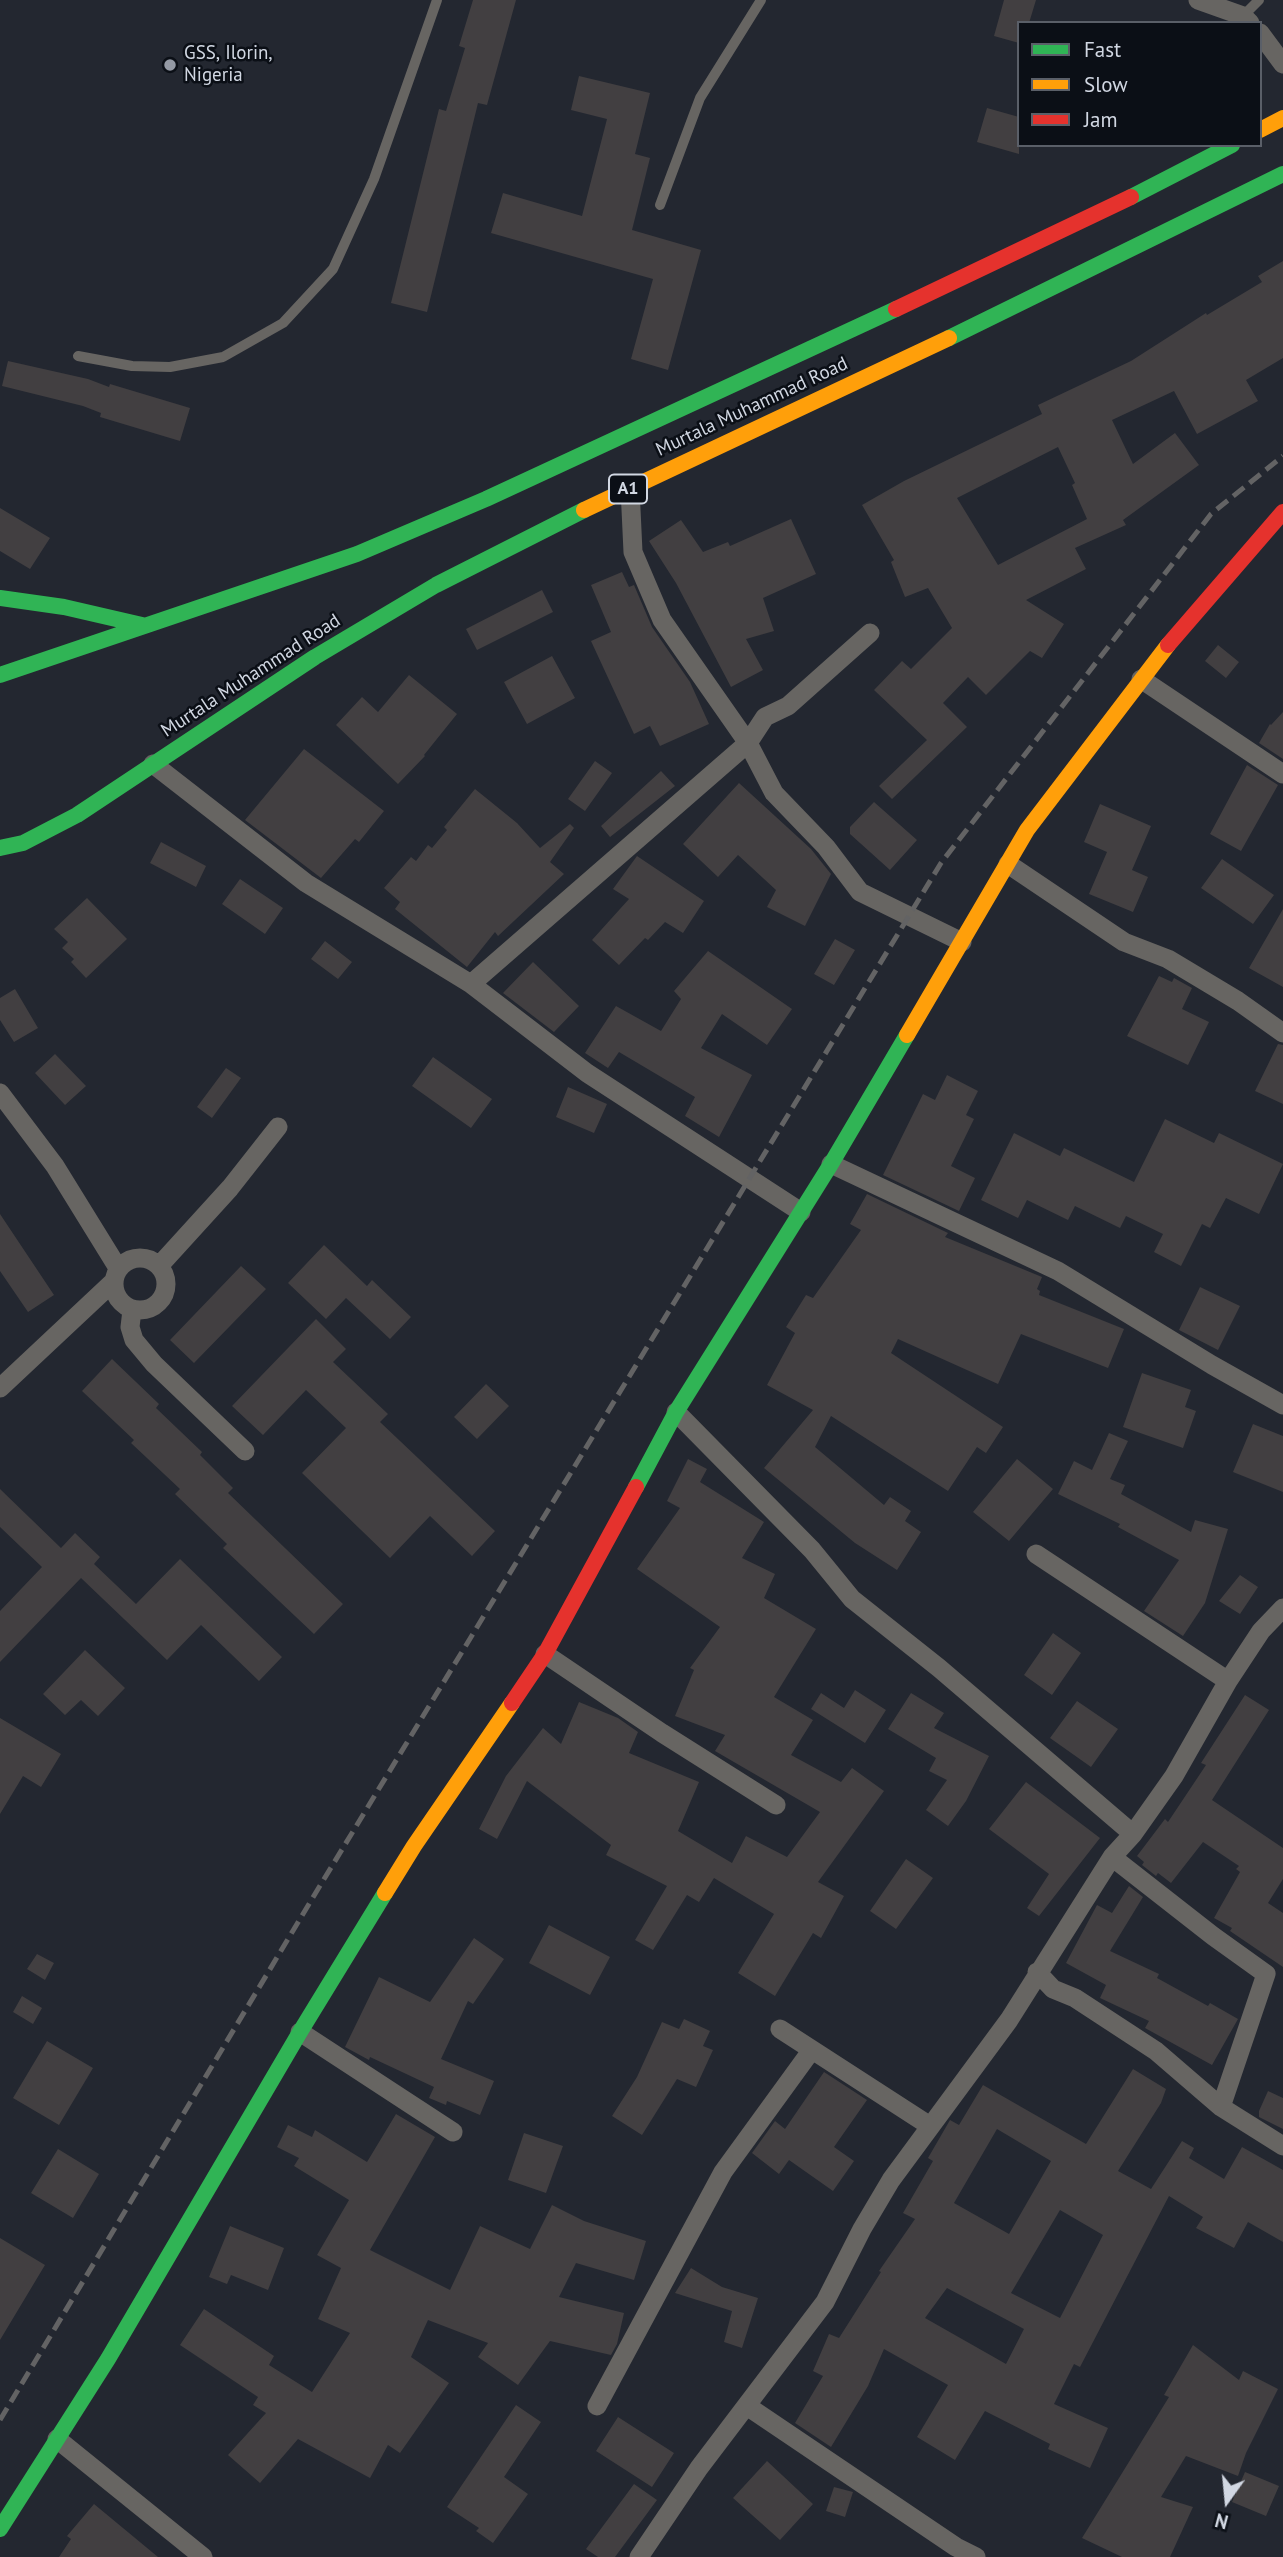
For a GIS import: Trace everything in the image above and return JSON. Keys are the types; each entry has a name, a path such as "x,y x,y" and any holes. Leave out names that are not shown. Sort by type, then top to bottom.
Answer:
{"main road":[{"path":"1262,129 1283,118"},
{"name":"Murtala Muhammad Road","path":"0,675 357,554 486,499 1078,224 1228,147"},
{"name":"Murtala Muhammad Road","path":"0,848 23,843 77,814 315,657 436,584 544,529 1035,297 1283,174"},
{"path":"0,2529 108,2359 300,2032 414,1846 545,1654 676,1412 831,1164 1027,830 1171,641 1283,512"},
{"path":"0,598 64,607 142,625"}],"street":[{"path":"1198,0 1246,20"},
{"path":"1262,36 1283,64"},
{"path":"630,488 633,552 662,620 748,743 774,793 826,847 860,892 962,942"},
{"path":"471,984 748,743 765,717 788,706 870,633"},
{"path":"1141,679 1283,774"},
{"path":"153,764 306,883 471,984 587,1073 801,1212"},
{"path":"1008,864 1124,942 1168,959 1238,1001 1283,1033"},
{"path":"0,1093 55,1166 115,1275 115,1295 122,1304 132,1310 155,1306 163,1298 166,1287 165,1276 159,1266 149,1259 138,1257 127,1260 115,1275 0,1388"},
{"path":"159,1266 230,1188 278,1127"},
{"path":"831,1164 1058,1271 1283,1405"},
{"path":"132,1310 130,1327 134,1339 154,1364 244,1451"},
{"path":"676,1412 812,1550 852,1599 939,1668 1133,1834"},
{"path":"1036,1554 1228,1681"},
{"path":"639,2557 699,2468 825,2302 862,2229 891,2180 1009,2020 1112,1857 1133,1834 1174,1776 1228,1681 1261,1631 1283,1608"},
{"path":"545,1654 662,1733 776,1805"},
{"path":"1112,1857 1266,1974 1221,2107"},
{"path":"1037,1972 1053,1989 1075,1998 1156,2052 1221,2107 1283,2146"},
{"path":"780,2029 930,2126"},
{"path":"300,2032 453,2132"},
{"path":"597,2406 723,2172 811,2051"},
{"path":"747,2406 954,2552 976,2557"},
{"path":"57,2439 203,2557"}],"lane":[{"path":"78,356 132,366 170,366 223,357 283,323 333,269 374,180 437,0"},
{"path":"660,205 700,98 761,0"},
{"path":"1246,20 1259,0"}],"building":[{"path":"473,0 516,0 487,105 478,103 427,312 391,303 439,109 446,111 465,48 459,46"},
{"path":"1004,0 1036,0 1030,21 1017,21 1017,42 994,36"},
{"path":"579,76 650,93 635,154 650,158 632,230 701,250 668,370 631,359 653,279 491,233 503,193 582,216 607,119 571,110"},
{"path":"987,108 1017,116 1019,154 977,142"},
{"path":"1283,261 1283,358 1246,380 1258,401 1197,434 1174,391 1112,420 1133,464 1175,433 1199,465 1123,520 1126,525 1075,548 1086,569 1026,600 1064,624 1042,658 1030,651 986,695 968,677 943,703 967,727 892,799 879,786 927,740 874,690 902,661 911,669 952,628 928,588 905,597 891,562 894,560 862,505 904,481 1042,414 1038,405 1131,361 1206,313 1207,315 1262,282 1258,276","holes":["1058,447 1075,483 1072,485 1087,519 998,565 957,498"]},
{"path":"8,361 88,379 109,387 110,384 190,408 180,441 100,417 101,413 83,406 2,386"},
{"path":"0,508 50,538 30,569 0,551"},
{"path":"791,519 816,574 763,598 774,631 746,639 763,670 731,687 676,583 649,541 681,520 703,552 728,542 730,546"},
{"path":"622,572 629,587 634,585 652,627 690,682 709,724 660,746 650,726 634,734 591,641 611,632 591,585"},
{"path":"542,590 553,612 477,650 466,629"},
{"path":"1218,645 1239,662 1226,678 1205,661"},
{"path":"552,656 575,698 527,724 504,682"},
{"path":"409,675 457,714 425,756 398,784 336,725 362,697 378,712"},
{"path":"1283,712 1283,759 1259,743 1270,724"},
{"path":"304,749 384,811 359,842 355,839 321,878 245,820"},
{"path":"595,761 612,773 585,811 568,799"},
{"path":"1247,765 1278,785 1241,851 1210,834"},
{"path":"661,771 675,786 610,837 601,826"},
{"path":"739,783 811,849 831,874 805,926 767,907 776,890 738,855 718,877 683,844"},
{"path":"475,789 517,823 540,848 570,824 574,828 550,862 564,874 498,936 495,932 467,967 395,909 400,902 384,888 411,857 416,861 428,845 432,848 447,830 444,827"},
{"path":"874,802 917,840 890,870 850,834 850,827"},
{"path":"1100,804 1151,826 1132,870 1148,877 1133,912 1089,894 1107,852 1084,842"},
{"path":"161,842 206,866 196,887 150,863"},
{"path":"637,856 704,901 683,933 665,922 619,965 592,940 629,899 613,889"},
{"path":"1222,859 1274,895 1253,924 1201,888"},
{"path":"240,879 283,908 265,934 222,904"},
{"path":"87,898 127,939 86,978 71,962 74,959 62,948 68,942 54,929"},
{"path":"1283,909 1283,987 1249,968"},
{"path":"835,939 855,950 834,985 814,974"},
{"path":"325,941 352,962 338,979 311,959"},
{"path":"708,951 792,1009 767,1045 722,1014 701,1048 752,1075 719,1137 685,1116 695,1097 619,1052 608,1068 585,1053 616,1006 661,1031 681,999 674,991"},
{"path":"533,962 579,1006 554,1032 503,993"},
{"path":"1159,976 1172,982 1174,978 1192,988 1182,1009 1209,1022 1188,1065 1127,1036"},
{"path":"15,989 38,1028 14,1042 0,1020 0,998"},
{"path":"1278,1044 1283,1045 1283,1104 1255,1091"},
{"path":"55,1054 86,1086 65,1105 35,1073"},
{"path":"433,1057 492,1099 471,1128 412,1086"},
{"path":"226,1068 241,1078 212,1118 197,1107"},
{"path":"947,1075 978,1091 966,1115 974,1119 951,1166 975,1178 959,1211 883,1175 923,1094 935,1100"},
{"path":"568,1087 607,1104 594,1133 556,1117"},
{"path":"1165,1119 1214,1143 1219,1133 1283,1164 1259,1214 1226,1198 1210,1228 1202,1224 1181,1266 1154,1252 1163,1234 1126,1216 1120,1228 1075,1206 1068,1220 1027,1200 1018,1218 981,1200 1014,1133 1060,1156 1064,1148 1134,1182"},
{"path":"867,1194 948,1233 945,1237 1042,1277 1037,1289 1040,1291 1039,1295 1124,1329 1108,1368 1021,1334 998,1384 898,1339 891,1353 1003,1427 986,1453 977,1447 948,1491 831,1416 815,1447 884,1505 890,1497 911,1511 905,1521 921,1532 897,1570 855,1543 764,1468 813,1410 767,1385 795,1333 786,1327 806,1295 813,1298 861,1230 850,1224"},
{"path":"0,1214 54,1295 28,1312 0,1271"},
{"path":"324,1245 367,1286 372,1280 411,1317 390,1339 346,1298 326,1319 288,1283"},
{"path":"241,1266 266,1289 194,1363 170,1340"},
{"path":"1200,1287 1240,1306 1218,1350 1179,1330"},
{"path":"316,1319 346,1349 333,1362 388,1414 380,1422 495,1531 472,1556 430,1516 390,1558 302,1473 346,1428 306,1390 263,1435 232,1406"},
{"path":"112,1359 159,1404 156,1408 202,1452 200,1455 233,1488 228,1493 343,1604 314,1634 223,1548 227,1544 175,1494 180,1489 131,1443 134,1440 82,1391"},
{"path":"1142,1373 1191,1390 1185,1407 1196,1411 1183,1448 1123,1427"},
{"path":"486,1384 509,1406 477,1439 454,1417"},
{"path":"1253,1424 1283,1436 1283,1492 1233,1472"},
{"path":"1109,1433 1128,1441 1110,1479 1125,1485 1121,1494 1191,1532 1195,1520 1228,1529 1205,1603 1183,1636 1144,1611 1179,1560 1118,1527 1120,1524 1058,1494 1074,1461 1092,1470"},
{"path":"688,1459 707,1469 700,1482 764,1522 742,1558 775,1574 764,1598 816,1629 774,1697 813,1720 791,1755 841,1782 852,1768 884,1791 818,1882 844,1896 821,1938 813,1933 775,1996 738,1973 774,1914 714,1878 699,1902 687,1895 653,1950 635,1940 667,1886 606,1855 611,1845 527,1781 497,1839 479,1829 506,1776 543,1728 561,1744 579,1702 618,1718 638,1732 629,1753 699,1782 678,1831 732,1863 746,1836 787,1857 820,1812 715,1751 725,1735 675,1716 694,1670 690,1668 720,1627 637,1569 680,1508 667,1501"},
{"path":"1017,1459 1053,1489 1009,1541 973,1512"},
{"path":"0,1489 61,1548 75,1533 100,1557 94,1564 136,1604 180,1559 282,1657 259,1681 201,1625 167,1660 81,1578 0,1662 0,1611 42,1567 0,1527"},
{"path":"1240,1575 1258,1587 1240,1614 1219,1601"},
{"path":"1053,1633 1081,1653 1052,1695 1024,1675"},
{"path":"85,1650 125,1688 98,1716 81,1700 65,1715 43,1694"},
{"path":"855,1690 886,1710 865,1743 811,1709 821,1693 844,1708"},
{"path":"911,1693 944,1713 934,1728 989,1756 966,1801 948,1826 926,1810 947,1780 929,1771 936,1758 888,1729"},
{"path":"1245,1695 1269,1710 1212,1800 1283,1848 1283,1879 1268,1903 1283,1913 1283,1967 1230,1931 1232,1928 1214,1918 1240,1872 1236,1869 1239,1866 1203,1842 1171,1883 1142,1865 1144,1862 1137,1856 1165,1819 1168,1822 1206,1765 1201,1763"},
{"path":"1077,1701 1118,1729 1091,1767 1050,1738"},
{"path":"0,1718 61,1754 41,1787 23,1776 0,1814"},
{"path":"1026,1782 1100,1838 1039,1916 1027,1908 1049,1874 989,1829"},
{"path":"906,1859 933,1878 896,1929 870,1911"},
{"path":"1129,1886 1143,1897 1110,1951 1159,1974 1157,1978 1238,2019 1212,2065 1145,2028 1149,2021 1100,1998 1106,1985 1066,1963 1097,1905 1112,1913"},
{"path":"549,1925 610,1957 590,1995 529,1963"},
{"path":"474,1938 504,1959 473,2004 468,2001 441,2059 494,2081 480,2115 447,2101 446,2105 429,2098 434,2087 345,2047 379,1977 430,2002"},
{"path":"37,1954 54,1963 45,1980 27,1969"},
{"path":"22,1996 42,2008 33,2024 13,2012"},
{"path":"684,2019 710,2031 703,2046 713,2050 696,2087 677,2079 642,2135 612,2116 637,2077 662,2022 679,2029"},
{"path":"47,2041 93,2068 59,2125 13,2098"},
{"path":"1133,2069 1166,2089 1161,2103 1118,2171 1151,2189 1182,2141 1194,2148 1189,2158 1224,2179 1242,2147 1283,2170 1283,2242 1248,2222 1234,2248 1196,2228 1203,2217 1169,2196 1080,2367 1074,2364 1054,2404 1108,2428 1090,2468 1048,2449 1050,2444 985,2411 955,2460 917,2437 948,2385 884,2349 868,2386 831,2447 795,2423 823,2376 813,2371 829,2334 839,2338 881,2272 879,2271 915,2219 903,2213 933,2161 928,2158 950,2120 959,2125 983,2085 1086,2144","holes":["997,2129 1051,2161 1009,2234 954,2203","1060,2210 1103,2235 1060,2318 1011,2293","947,2288 1024,2329 1006,2364 925,2318"]},
{"path":"824,2072 867,2100 834,2147 854,2161 833,2191 789,2160 779,2174 752,2153 775,2121 785,2129"},
{"path":"1268,2091 1283,2098 1283,2129 1259,2117"},
{"path":"396,2114 435,2137 370,2250 450,2290 480,2226 530,2249 552,2205 584,2221 646,2241 634,2280 576,2263 559,2297 624,2313 617,2344 611,2355 550,2341 518,2385 478,2357 488,2343 428,2320 411,2357 449,2383 400,2453 388,2445 370,2478 298,2439 260,2483 228,2455 266,2413 253,2405 258,2397 180,2345 204,2309 274,2356 269,2365 312,2392 350,2333 318,2319 341,2268 317,2255 349,2200 294,2166 299,2158 277,2147 288,2125 312,2137 315,2130 367,2162"},
{"path":"524,2133 563,2146 546,2193 508,2180"},
{"path":"58,2149 99,2174 73,2218 31,2193"},
{"path":"230,2226 284,2248 268,2290 231,2275 227,2284 209,2277"},
{"path":"0,2238 45,2265 0,2340"},
{"path":"691,2268 722,2287 758,2298 742,2348 724,2342 732,2311 675,2293"},
{"path":"1193,2345 1239,2380 1243,2371 1278,2389 1246,2453 1238,2476 1186,2456 1161,2497 1193,2507 1170,2557 1122,2557 1082,2538 1169,2397 1164,2395"},
{"path":"516,2405 541,2422 504,2477 528,2494 493,2543 476,2531 479,2528 447,2507"},
{"path":"618,2417 674,2453 652,2487 596,2451"},
{"path":"767,2461 813,2504 780,2540 733,2498"},
{"path":"1245,2472 1279,2486 1266,2516 1232,2502"},
{"path":"634,2484 657,2500 615,2557 598,2557 586,2549"},
{"path":"834,2487 853,2492 845,2517 826,2511"},
{"path":"94,2504 158,2557 59,2557 71,2539 67,2536"}],"railway":[{"path":"0,2420 318,1889 941,863 1211,514 1283,456"}],"traffic: fast":[{"path":"1131,197 1228,147"},
{"path":"949,338 1283,174"},
{"path":"0,675 357,554 486,499 896,309"},
{"path":"0,848 23,843 77,815 315,657 436,585 584,510"},
{"path":"0,598 64,607 142,625"},
{"path":"636,1487 676,1412 831,1164 907,1035"},
{"path":"0,2529 108,2359 385,1893"}],"traffic: slow":[{"path":"1262,129 1283,118"},
{"path":"584,510 949,338"},
{"path":"907,1035 1027,830 1168,645"},
{"path":"385,1893 512,1703"}],"traffic: jam":[{"path":"896,309 1131,197"},
{"path":"1168,645 1283,512"},
{"path":"512,1703 545,1654 636,1487"}],"place":[{"name":"GSS, Ilorin, Nigeria","path":"170,65"}]}
